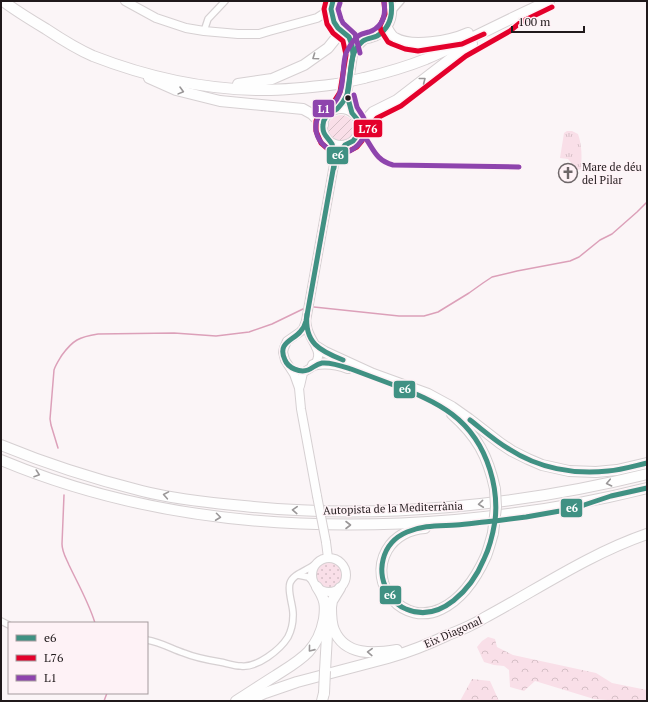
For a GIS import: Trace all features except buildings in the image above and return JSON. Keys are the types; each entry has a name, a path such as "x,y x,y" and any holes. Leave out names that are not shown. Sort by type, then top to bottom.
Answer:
{"highway":[{"path":"3,1 13,9 63,40 92,55 133,70 189,84 266,90 293,89 337,84 389,72 425,59 549,1"},
{"path":"386,28 395,38 418,44 461,37 515,13 528,10"},
{"path":"359,128 374,112 398,100 462,50 506,25 517,16"},
{"path":"133,70 152,72 206,83 241,84 272,79 304,65 328,48 336,38 336,25"},
{"path":"133,70 176,90 220,101 303,109 312,114 322,125"},
{"path":"315,344 325,352 374,374 428,394 470,419 512,451 542,465 569,471 596,472 617,470 647,463"},
{"path":"310,368 320,363 343,366 430,400 450,411 468,429 479,444 489,466 495,489 496,507 493,533 486,556 478,572 470,584 448,605 425,613 409,611 394,601 385,589 381,575 382,560 389,547 395,540 406,532 420,528 487,522 551,512 612,496"},
{"name":"Autopista de la Mediterrània","path":"1,445 58,467 143,491 225,505 303,511 377,511 437,508 486,503 575,490 647,474"},
{"name":"Autopista de la Mediterrània","path":"1,460 55,480 126,500 174,511 271,523 331,525 429,522 515,513 563,506 647,488"},
{"name":"Eix Diagonal","path":"246,701 287,685 388,658 436,640 485,618 592,556 626,541 647,534"},
{"name":"Eix Diagonal","path":"264,700 292,689 400,658 453,639 597,561 647,540"},
{"path":"315,585 323,596 337,635 345,644 355,650 370,653 384,652 436,640"},
{"path":"236,701 296,662 307,653 318,637 328,609 340,588"},
{"path":"324,698 328,609"}],"street":[{"path":"125,1 156,18 186,28 238,34 259,34 317,18 331,10"},
{"path":"204,31 208,19 225,1"},
{"path":"333,1 331,10 336,25"},
{"path":"391,1 393,10"},
{"path":"317,18 336,25 349,37 364,40 378,35 386,28 390,23 393,10 401,1"},
{"path":"349,37 353,55"},
{"path":"338,109 346,95 353,55 364,40"},
{"path":"346,95 352,113"},
{"path":"331,143 344,145 353,141 356,137 359,128 357,119 347,110 338,109 333,111 328,114 322,125 325,136 331,143 335,159"},
{"path":"328,558 301,409 299,388 294,374 285,360 283,352 287,341 303,329 306,321 335,159 344,145"},
{"path":"299,388 302,376 318,358 318,352 309,333 306,321"},
{"path":"294,336 308,337 315,344"},
{"path":"290,367 299,370 310,368"},
{"path":"148,640 160,643 194,657 240,666 258,663 274,652 288,636 294,617 289,585 296,575 309,570 322,559 328,558 339,561 344,568 346,577 340,588 331,592 325,592 306,576 296,575"},
{"path":"314,565 312,574 315,585"}],"green space":[{"path":"341,115 351,118 354,128 351,138 341,141 331,138 328,128 331,118"},
{"path":"567,131 572,131 578,134 582,160 581,169 577,170 568,159 560,158 564,133"},
{"path":"329,562 338,566 342,575 338,584 329,588 320,584 316,575 320,566"},
{"path":"488,637 495,639 497,647 513,655 596,673 612,683 647,690 647,701 594,699 535,681 524,691 510,687 509,670 504,666 484,662 477,647"},
{"path":"472,679 490,681 499,701 460,701"}],"waterway":[{"path":"314,307 399,316 424,316 438,312 492,277 570,261 579,257 600,240 612,234 647,202"},
{"path":"58,448 50,419 54,370 62,355 77,340 86,336 98,334 174,333 216,336 249,332 272,324 303,309"},
{"path":"64,495 62,544 64,555 87,601 95,622"},
{"path":"104,701 107,694"}],"transit line":[{"name":"L76","path":"326,1 324,9 327,24 333,33 343,41 346,55 340,92 333,103 320,112 316,121 316,131 321,143 328,149 337,152 347,152 357,147 362,141 365,132 377,118 401,106 466,56 510,31 521,22 552,7"},
{"name":"e6","path":"333,1 331,9 334,22 338,28 349,37 352,45 353,55 347,95 352,113 357,119 359,128 353,141 345,145 335,159 306,321 301,331 286,343 283,354 287,363 295,369 305,371 322,363 329,363 351,369 424,398 439,405 452,414 474,437 483,452 493,482 496,502 495,521"},
{"name":"e6","path":"334,168 334,150 332,144 323,131 324,121 329,114 338,109 347,95 352,58 357,48 365,40 377,36 388,25 391,16 391,1"},
{"name":"L76","path":"384,2 385,14 380,26 381,31 388,42 405,49 418,51 462,44 484,34"},
{"name":"L1","path":"354,95 357,107 366,123 364,136 358,145 350,151 341,153 333,151 319,140 316,132 316,123 323,109 333,104 338,97 342,85 346,53 357,36 378,27 384,16 384,2"},
{"name":"L1","path":"340,3 338,9 341,19 343,23 355,34 360,53"},
{"name":"L1","path":"361,132 374,152 382,160 393,165 519,167"},
{"name":"e6","path":"307,314 308,332 311,339 327,353 343,360"},
{"name":"e6","path":"470,420 520,456 557,469 595,472 618,470 647,463"},
{"name":"e6","path":"495,521 560,511 611,496 647,488"},
{"name":"e6","path":"495,521 490,545 479,570 463,592 454,600 431,612 419,612 404,608 397,604 385,586 382,568 386,551 391,543 398,537 407,532 425,527 495,521"}],"place":[{"name":"Mare de déu del Pilar","path":"568,173"}]}
